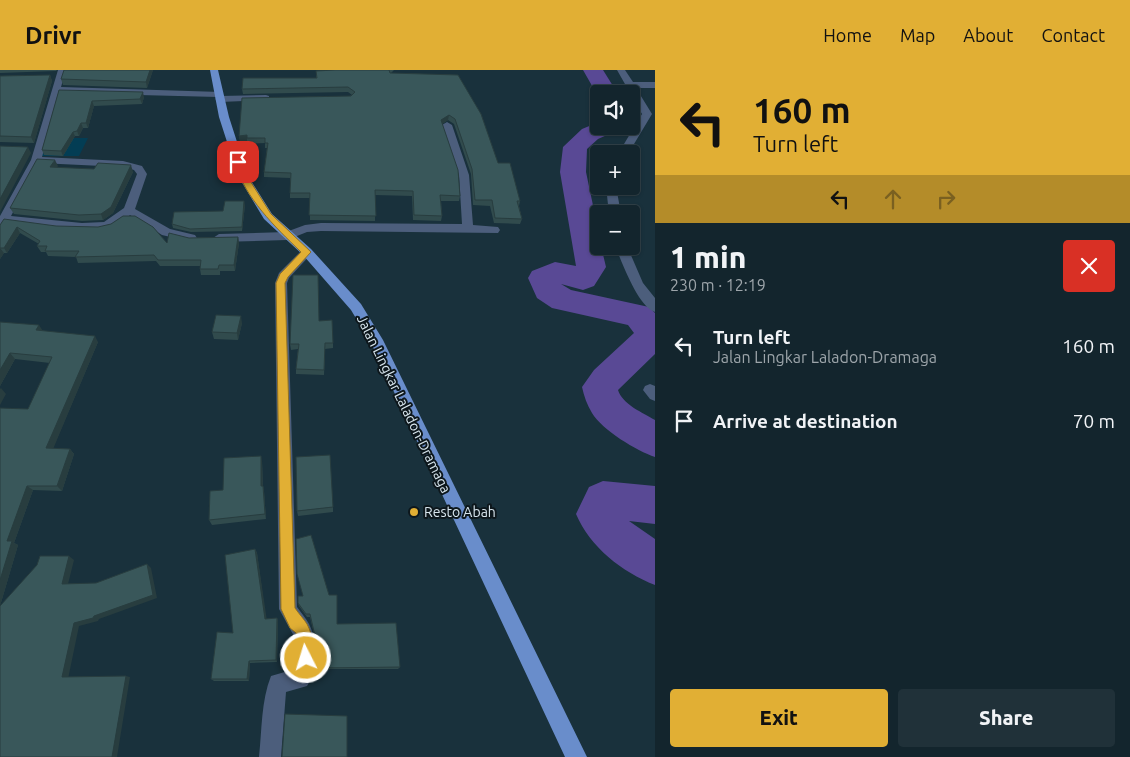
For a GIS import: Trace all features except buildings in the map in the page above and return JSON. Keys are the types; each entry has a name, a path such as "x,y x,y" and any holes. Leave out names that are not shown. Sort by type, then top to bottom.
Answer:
{"main road":[{"name":"Jalan Lingkar Laladon-Dramaga","path":"214,70 224,117 243,176 268,216 287,236 307,252 356,307 378,344 576,757"}],"street":[{"path":"621,70 630,85"},
{"path":"36,160 123,164 138,168 142,174 129,210 116,221 106,226 94,228 1,223 36,160 36,148 56,90 58,74"},
{"path":"640,85 655,85"},
{"path":"56,90 271,99"},
{"path":"629,145 651,114 640,99"},
{"path":"447,125 464,175 468,228"},
{"path":"129,210 166,232 178,236 205,238 287,236 312,228 468,228 494,230"},
{"path":"270,757 275,694 278,683 300,679 305,672 305,638 301,628 288,609 280,283 284,276 307,252"},
{"path":"625,255 638,285 655,307"}],"shaded area":[{"path":"50,138 88,138 79,156 40,156"}],"waterway":[{"path":"593,70 602,85"},
{"path":"590,134 575,147 573,172 591,267 583,279 555,272 543,278 548,290 563,300 638,315 652,332 635,354 600,387 603,400 614,413 655,441"},
{"path":"655,505 603,500 596,514 611,533 655,564"}],"place":[{"name":"Resto Abah","path":"414,512"}],"route":[{"path":"238,162 243,176 268,216 287,236 307,252 284,276 280,283 288,609 301,628 305,638 306,658"}]}
